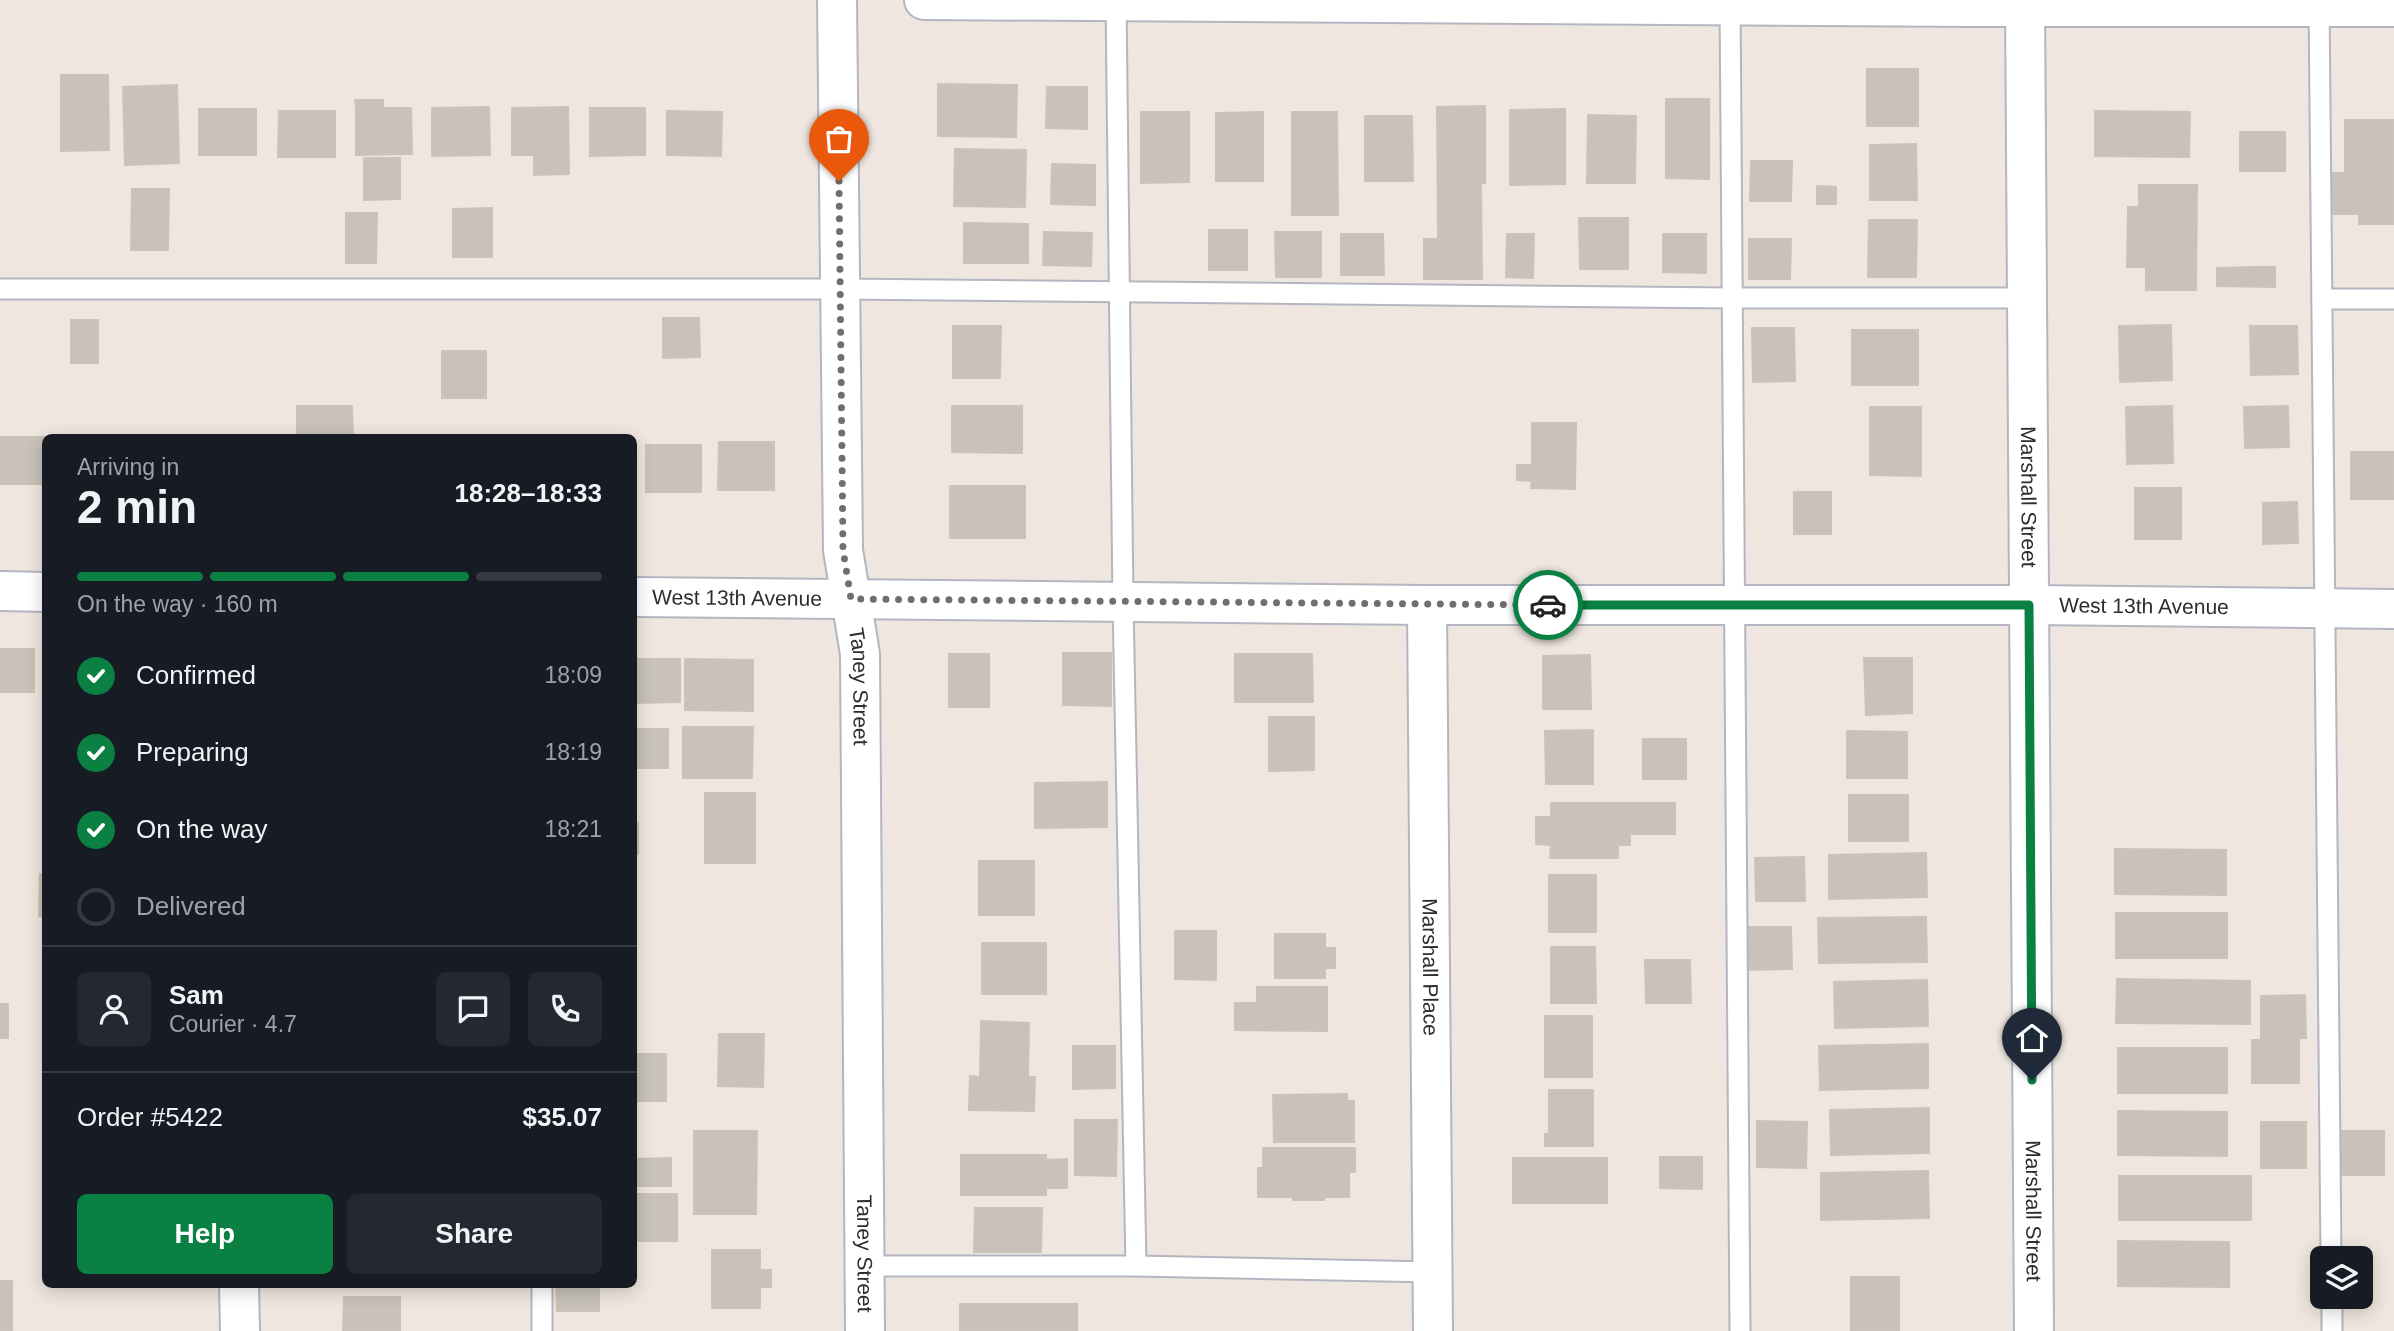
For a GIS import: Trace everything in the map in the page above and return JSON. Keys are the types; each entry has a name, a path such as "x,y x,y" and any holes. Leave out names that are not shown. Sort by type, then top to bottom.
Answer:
{"street":[{"name":"Taney Street","path":"837,0 843,550 860,654 865,1331"},
{"path":"924,0 2319,3 2394,6"},
{"name":"Marshall Street","path":"2025,3 2034,1331"},
{"path":"0,591 42,592"},
{"name":"West 13th Avenue","path":"637,597 1427,605 2029,605 2394,609"},
{"name":"Marshall Place","path":"1427,605 1433,1331"},
{"path":"239,1288 240,1331"}],"lane":[{"path":"1116,0 1123,601 1136,1266"},
{"path":"1730,2 1740,1331"},
{"path":"2319,3 2331,1246"},
{"path":"0,289 840,289 1732,298 2027,298"},
{"path":"2322,299 2394,299"},
{"path":"864,1266 1136,1266 1433,1272"},
{"path":"542,1288 542,1331"},
{"path":"2332,1309 2332,1331"}],"building":[{"path":"1867,69 1918,69 1918,126 1867,126"},
{"path":"61,75 108,75 109,150 61,151"},
{"path":"938,84 1017,85 1016,137 938,136"},
{"path":"177,85 179,163 125,165 123,87"},
{"path":"1047,87 1087,87 1087,129 1046,128"},
{"path":"1666,99 1709,99 1709,179 1666,178"},
{"path":"355,100 383,100 383,108 356,105"},
{"path":"356,105 367,105 367,108 411,108 412,154 356,155"},
{"path":"1485,106 1485,183 1481,183 1482,279 1424,279 1424,239 1438,239 1437,107"},
{"path":"489,107 490,155 432,156 432,108"},
{"path":"568,107 569,174 534,175 534,155 512,155 512,108"},
{"path":"590,108 645,108 645,155 590,156"},
{"path":"199,109 256,109 256,155 199,155"},
{"path":"1565,109 1565,184 1510,185 1510,110"},
{"path":"279,111 335,111 335,157 278,157"},
{"path":"667,111 722,112 721,156 667,155"},
{"path":"2095,111 2190,112 2189,157 2095,156"},
{"path":"1141,112 1189,112 1189,182 1141,183"},
{"path":"1263,112 1263,181 1216,181 1216,113"},
{"path":"1292,112 1337,112 1338,215 1292,215"},
{"path":"1588,115 1636,116 1635,183 1587,183"},
{"path":"1365,116 1412,116 1413,181 1365,181"},
{"path":"2345,120 2394,120 2394,224 2359,224 2359,214 2333,214 2333,173 2345,173"},
{"path":"2240,132 2285,132 2285,171 2240,171"},
{"path":"1916,144 1917,200 1870,200 1870,145"},
{"path":"955,149 1026,150 1025,207 954,206"},
{"path":"364,158 400,158 400,199 364,200"},
{"path":"1751,161 1792,161 1791,201 1750,201"},
{"path":"1052,164 1095,165 1095,205 1051,204"},
{"path":"2139,185 2197,185 2196,290 2146,290 2146,267 2127,267 2128,207 2139,207"},
{"path":"1817,186 1836,187 1836,204 1817,204"},
{"path":"132,189 169,189 168,250 131,250"},
{"path":"492,208 492,257 453,257 453,209"},
{"path":"346,213 377,213 376,263 346,263"},
{"path":"1579,218 1628,218 1628,269 1580,269"},
{"path":"1869,220 1917,220 1916,277 1868,277"},
{"path":"964,223 1028,224 1028,263 964,263"},
{"path":"1209,230 1247,230 1247,270 1209,270"},
{"path":"1044,232 1092,233 1091,266 1043,265"},
{"path":"1275,232 1321,232 1321,277 1276,277"},
{"path":"1341,234 1383,234 1384,275 1341,275"},
{"path":"1507,234 1534,234 1533,278 1506,277"},
{"path":"1663,234 1706,234 1706,273 1663,272"},
{"path":"1749,239 1791,239 1790,279 1749,279"},
{"path":"2275,267 2275,287 2217,286 2217,268"},
{"path":"663,318 699,318 700,357 663,358"},
{"path":"71,320 98,320 98,363 71,363"},
{"path":"2171,325 2172,380 2120,382 2119,326"},
{"path":"953,326 1001,326 1000,378 953,378"},
{"path":"2250,326 2297,326 2298,374 2251,375"},
{"path":"1752,328 1794,328 1795,381 1753,382"},
{"path":"1852,330 1918,330 1918,385 1852,385"},
{"path":"442,351 486,351 486,398 442,398"},
{"path":"297,406 352,406 353,434 297,434"},
{"path":"952,406 1022,406 1022,453 952,452"},
{"path":"2172,406 2173,463 2127,464 2126,407"},
{"path":"2288,406 2289,447 2245,448 2244,407"},
{"path":"1870,407 1921,407 1921,476 1870,475"},
{"path":"1532,423 1576,423 1575,489 1531,488 1532,481 1517,480 1517,465 1532,465"},
{"path":"0,437 42,437 42,484 0,484"},
{"path":"719,442 774,442 774,490 718,490"},
{"path":"646,445 701,445 701,492 646,492"},
{"path":"2351,452 2394,452 2394,499 2351,499"},
{"path":"950,486 1025,486 1025,538 950,538"},
{"path":"2135,488 2181,488 2181,539 2135,539"},
{"path":"1794,492 1831,492 1831,534 1794,534"},
{"path":"2297,502 2298,543 2263,544 2263,503"},
{"path":"0,649 34,649 34,692 0,692"},
{"path":"1063,653 1111,653 1111,706 1063,705"},
{"path":"949,654 989,654 989,707 949,707"},
{"path":"1235,654 1312,654 1313,702 1235,702"},
{"path":"1590,655 1591,709 1543,709 1543,656"},
{"path":"1864,658 1912,658 1912,713 1866,715"},
{"path":"637,659 680,659 680,702 637,703"},
{"path":"685,659 753,660 753,711 685,710"},
{"path":"1269,717 1314,717 1314,770 1269,771"},
{"path":"683,727 753,727 752,778 683,778"},
{"path":"637,729 668,729 668,768 637,768"},
{"path":"1593,730 1593,784 1546,784 1545,731"},
{"path":"1847,731 1907,732 1907,778 1847,778"},
{"path":"1643,739 1686,739 1686,779 1643,779"},
{"path":"1107,782 1107,827 1035,828 1035,783"},
{"path":"705,793 755,793 755,863 705,863"},
{"path":"1849,795 1908,795 1908,841 1849,841"},
{"path":"1551,803 1675,803 1675,834 1630,834 1630,845 1618,845 1618,858 1550,858 1551,845 1536,844 1536,817 1551,817"},
{"path":"637,823 638,823 637,854"},
{"path":"2115,849 2226,850 2226,895 2115,894"},
{"path":"1926,853 1927,897 1829,899 1829,855"},
{"path":"1804,857 1805,901 1756,901 1755,858"},
{"path":"979,861 1034,861 1034,915 979,915"},
{"path":"40,874 42,874 42,916 39,916"},
{"path":"1549,875 1596,875 1596,932 1549,932"},
{"path":"2116,913 2227,913 2227,958 2116,958"},
{"path":"1926,917 1927,962 1819,963 1818,918"},
{"path":"1746,927 1791,927 1792,969 1746,970"},
{"path":"1175,931 1216,931 1216,980 1175,979"},
{"path":"1275,934 1325,934 1325,948 1335,948 1335,968 1325,968 1325,978 1275,978"},
{"path":"982,943 1046,943 1046,994 982,994"},
{"path":"1551,947 1595,947 1596,1003 1551,1003"},
{"path":"1645,960 1690,960 1691,1003 1646,1003"},
{"path":"2117,979 2250,981 2250,1024 2116,1023"},
{"path":"1927,980 1928,1026 1835,1028 1834,982"},
{"path":"1257,987 1327,987 1327,1031 1235,1030 1235,1003 1257,1003"},
{"path":"2305,995 2306,1038 2261,1038 2261,996"},
{"path":"0,1004 8,1004 8,1038 0,1038"},
{"path":"1545,1016 1592,1016 1592,1077 1545,1077"},
{"path":"981,1021 1029,1023 1028,1077 1035,1077 1034,1111 969,1110 970,1076 980,1077"},
{"path":"719,1034 764,1034 763,1087 718,1086"},
{"path":"2252,1040 2299,1040 2299,1083 2252,1083"},
{"path":"1928,1044 1928,1088 1820,1090 1819,1046"},
{"path":"1073,1046 1115,1046 1115,1088 1073,1089"},
{"path":"2118,1048 2227,1048 2227,1093 2118,1093"},
{"path":"637,1054 666,1054 666,1101 637,1101"},
{"path":"1549,1090 1593,1090 1593,1146 1545,1146 1545,1134 1549,1134"},
{"path":"1347,1094 1347,1101 1354,1101 1354,1142 1274,1142 1273,1095"},
{"path":"1929,1108 1929,1153 1831,1155 1830,1110"},
{"path":"2118,1111 2227,1112 2227,1156 2118,1155"},
{"path":"1075,1120 1117,1120 1116,1176 1075,1175"},
{"path":"1757,1121 1807,1122 1806,1168 1757,1167"},
{"path":"2261,1122 2306,1122 2306,1168 2261,1168"},
{"path":"694,1131 757,1131 756,1214 694,1214"},
{"path":"2340,1131 2384,1131 2384,1175 2340,1175"},
{"path":"1263,1148 1355,1148 1355,1172 1349,1172 1349,1197 1293,1200 1293,1197 1258,1197 1258,1168 1263,1168"},
{"path":"961,1155 1046,1155 1046,1160 1067,1159 1067,1188 1046,1188 1046,1195 961,1195"},
{"path":"1660,1157 1702,1157 1702,1189 1660,1188"},
{"path":"671,1158 671,1186 637,1186 637,1159"},
{"path":"1513,1158 1607,1158 1607,1203 1513,1203"},
{"path":"1928,1171 1929,1218 1821,1220 1821,1173"},
{"path":"2119,1176 2251,1176 2251,1220 2119,1220"},
{"path":"637,1194 677,1194 677,1241 637,1241"},
{"path":"975,1208 1042,1208 1041,1252 974,1252"},
{"path":"2118,1241 2229,1242 2229,1287 2118,1286"},
{"path":"712,1250 760,1250 760,1270 771,1270 771,1287 760,1287 760,1308 712,1308"},
{"path":"1851,1277 1899,1277 1899,1331 1851,1331"},
{"path":"0,1281 12,1281 12,1330 0,1330"},
{"path":"556,1288 599,1288 599,1311 557,1311"},
{"path":"344,1297 400,1297 400,1331 343,1331"},
{"path":"960,1304 1077,1304 1077,1331 960,1331"}],"way so far":[{"path":"839,181 843,550 851,599 1548,605"}],"route":[{"path":"1548,605 2029,605 2032,1080"}]}
